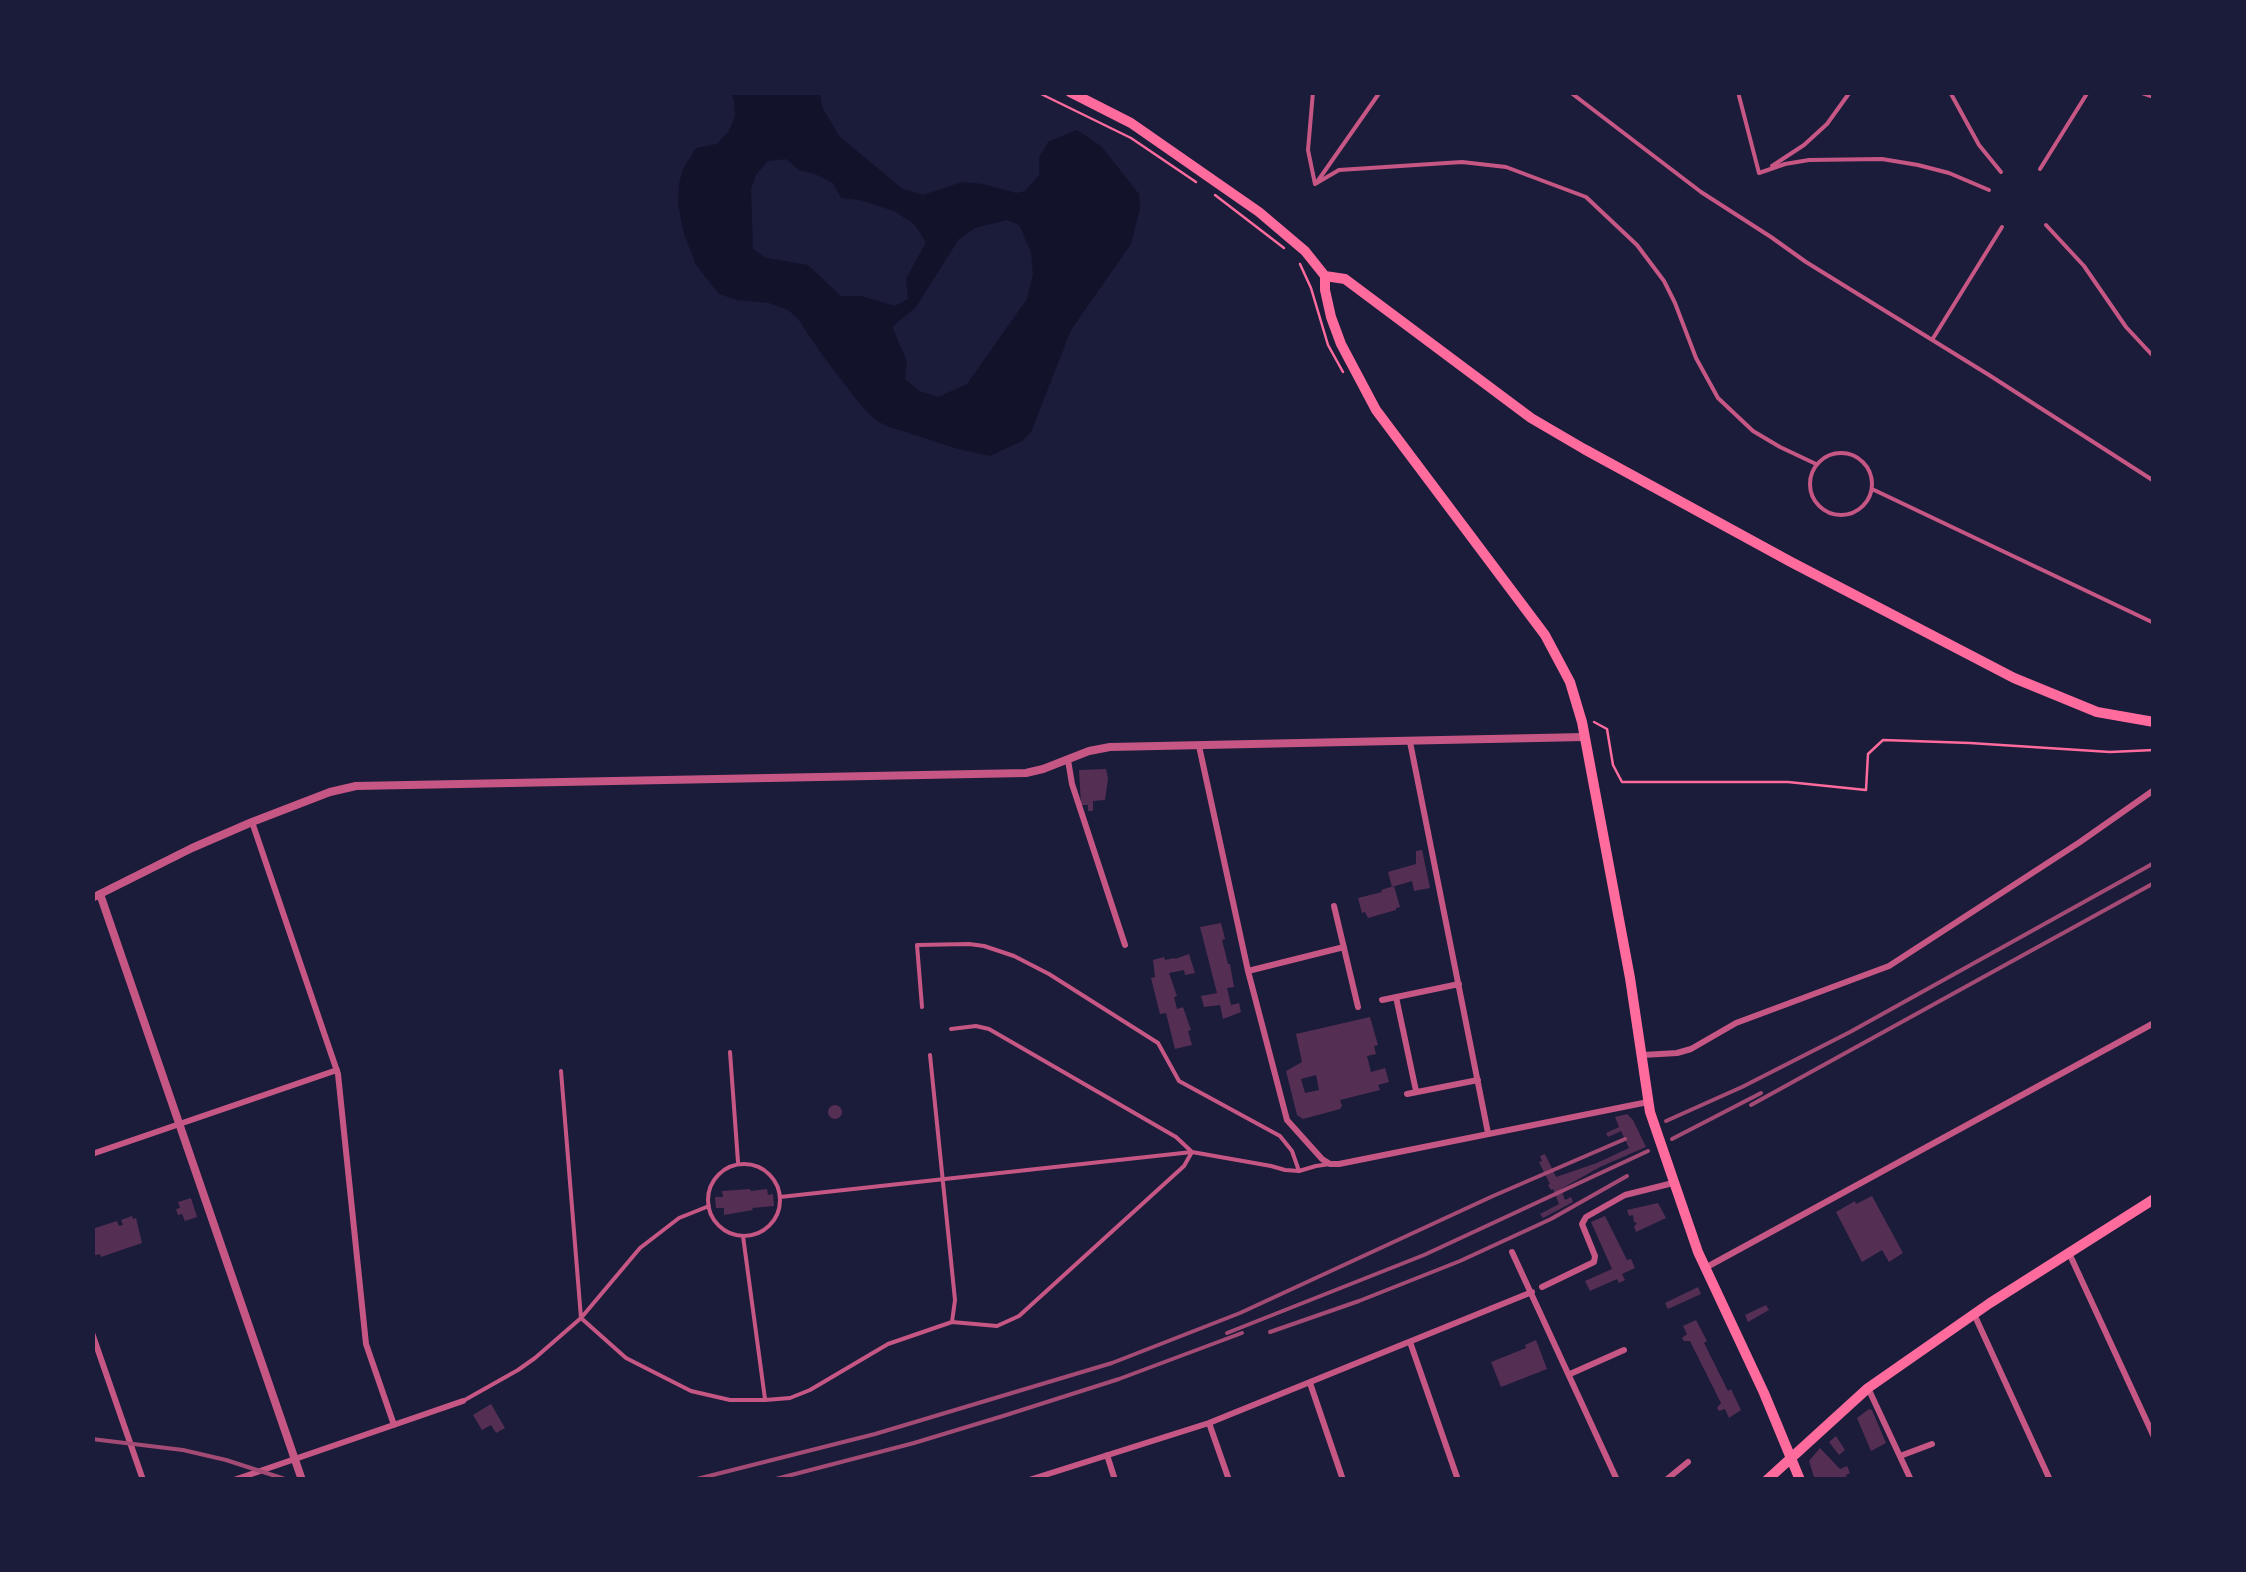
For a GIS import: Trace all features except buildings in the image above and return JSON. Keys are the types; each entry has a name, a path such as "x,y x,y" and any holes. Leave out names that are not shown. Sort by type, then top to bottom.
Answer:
{"main road":[{"path":"1070,92 1131,123 1259,212 1305,251 1324,276 1324,290 1341,344 1376,410 1552,646 1570,682 1584,737 1630,978 1649,1107 1705,1268 1800,1480"},
{"path":"1324,276 1345,279 1531,418 1584,450 2014,678 2097,712 2154,722"},
{"path":"1767,1480 1868,1388 1974,1314 2154,1199"}],"street":[{"path":"302,1480 180,1124 96,896 252,822 356,786 1010,774 1042,770 1110,747 1584,737"},
{"path":"1410,742 1488,1133"},
{"path":"1199,746 1248,970 1287,1120 1322,1159 1340,1164 1488,1133 1649,1107"},
{"path":"1068,760 1072,784 1125,945"},
{"path":"1641,1056 1691,1048 1736,1023 1889,966 2154,790"},
{"path":"252,822 337,1070 366,1344 394,1425"},
{"path":"1334,906 1358,1008"},
{"path":"1248,970 1344,946"},
{"path":"1382,1000 1459,984"},
{"path":"1396,998 1416,1092"},
{"path":"1705,1268 2154,1023"},
{"path":"92,1154 337,1070"},
{"path":"1407,1094 1478,1080"},
{"path":"1542,1287 1594,1262 1582,1224 1586,1216 1624,1196 1673,1182"},
{"path":"1512,1252 1617,1480"},
{"path":"2069,1252 2154,1437"},
{"path":"1029,1480 1209,1423 1532,1292"},
{"path":"1974,1314 2050,1480"},
{"path":"92,1333 143,1480"},
{"path":"1410,1342 1458,1480"},
{"path":"1570,1374 1624,1350"},
{"path":"1310,1382 1343,1480"},
{"path":"1868,1388 1911,1480"},
{"path":"234,1480 463,1401"},
{"path":"1209,1423 1229,1480"},
{"path":"1900,1456 1932,1444"},
{"path":"1107,1456 1115,1480"},
{"path":"1666,1480 1688,1462"}],"lane":[{"path":"1313,92 1308,150 1315,185"},
{"path":"1315,185 1380,92"},
{"path":"1570,92 1701,192 1806,262 2154,481"},
{"path":"1738,92 1759,173"},
{"path":"1759,173 1804,146 1827,124 1850,92"},
{"path":"1950,92 1979,145 2001,172"},
{"path":"2040,168 2088,92"},
{"path":"2104,92 2116,92"},
{"path":"2139,92 2154,97"},
{"path":"1759,173 1809,160 1882,159 1918,165 1989,190"},
{"path":"1315,185 1338,170 1462,162 1506,167 1586,198 1637,245 1664,281 1696,358 1718,398 1754,432 1816,464"},
{"path":"2046,225 2084,266 2126,327 2154,357"},
{"path":"1932,340 2002,227"},
{"path":"1850,453 1866,465 1872,476 1872,489 1870,498 1856,512 1838,516 1828,513 1814,500 1810,492 1812,473 1816,464 1831,454 1850,453"},
{"path":"1872,489 2154,624"},
{"path":"922,1007 917,945 969,944 1014,956 1158,1043 1178,1080 1280,1136 1292,1151 1299,1172"},
{"path":"951,1029 990,1028 1176,1137 1192,1152"},
{"path":"730,1052 738,1164"},
{"path":"930,1055 955,1300 952,1322"},
{"path":"562,1071 581,1318 626,1358 692,1392 730,1400 790,1398 888,1344 952,1322 996,1326 1019,1316 1184,1166 1192,1152"},
{"path":"780,1197 1192,1152 1299,1172 1330,1164"},
{"path":"738,1164 759,1166 768,1172 780,1197 780,1208 770,1225 743,1236 718,1224 709,1206 712,1184 718,1174 738,1164"},
{"path":"463,1401 518,1370 581,1318 640,1248 679,1218 709,1206"},
{"path":"743,1236 765,1400"}],"path":[{"path":"1036,92 1131,138 1196,182"},
{"path":"1212,193 1293,255"},
{"path":"1298,259 1308,280"},
{"path":"1589,722 1607,729 1613,765 1622,782 1788,782 1866,790 1868,754 1882,740 2110,752 2154,750"}],"shaded area":[{"path":"731,93 820,93 822,107 840,137 903,189 923,195 962,182 1016,193 1025,191 1039,175 1039,158 1048,142 1077,130 1101,146 1139,194 1140,208 1131,244 1071,330 1031,432 1022,441 990,456 887,426 859,403 788,310 719,294 696,265 684,234 679,184 696,148 717,144 729,131 735,116","holes":["786,159 799,170 833,183 841,198 894,211 914,224 926,242 906,279 908,299 895,306 861,296 841,296 808,265 766,258 753,249 751,189 756,175 768,161","1007,220 1019,225 1031,252 1033,274 1027,299 967,384 938,397 919,391 905,379 907,361 892,327 916,307 959,239 975,228"]}],"railway":[{"path":"1666,1121 1850,1032 2154,863"},
{"path":"1751,1105 2154,883"},
{"path":"1672,1139 1761,1093"},
{"path":"693,1480 875,1434 1112,1363 1240,1313 1625,1139"},
{"path":"1227,1333 1424,1255 1648,1151"},
{"path":"1270,1332 1460,1261 1551,1219 1627,1176"},
{"path":"772,1480 1003,1416 1119,1379 1242,1333"},
{"path":"92,1439 183,1450 288,1480"}]}
